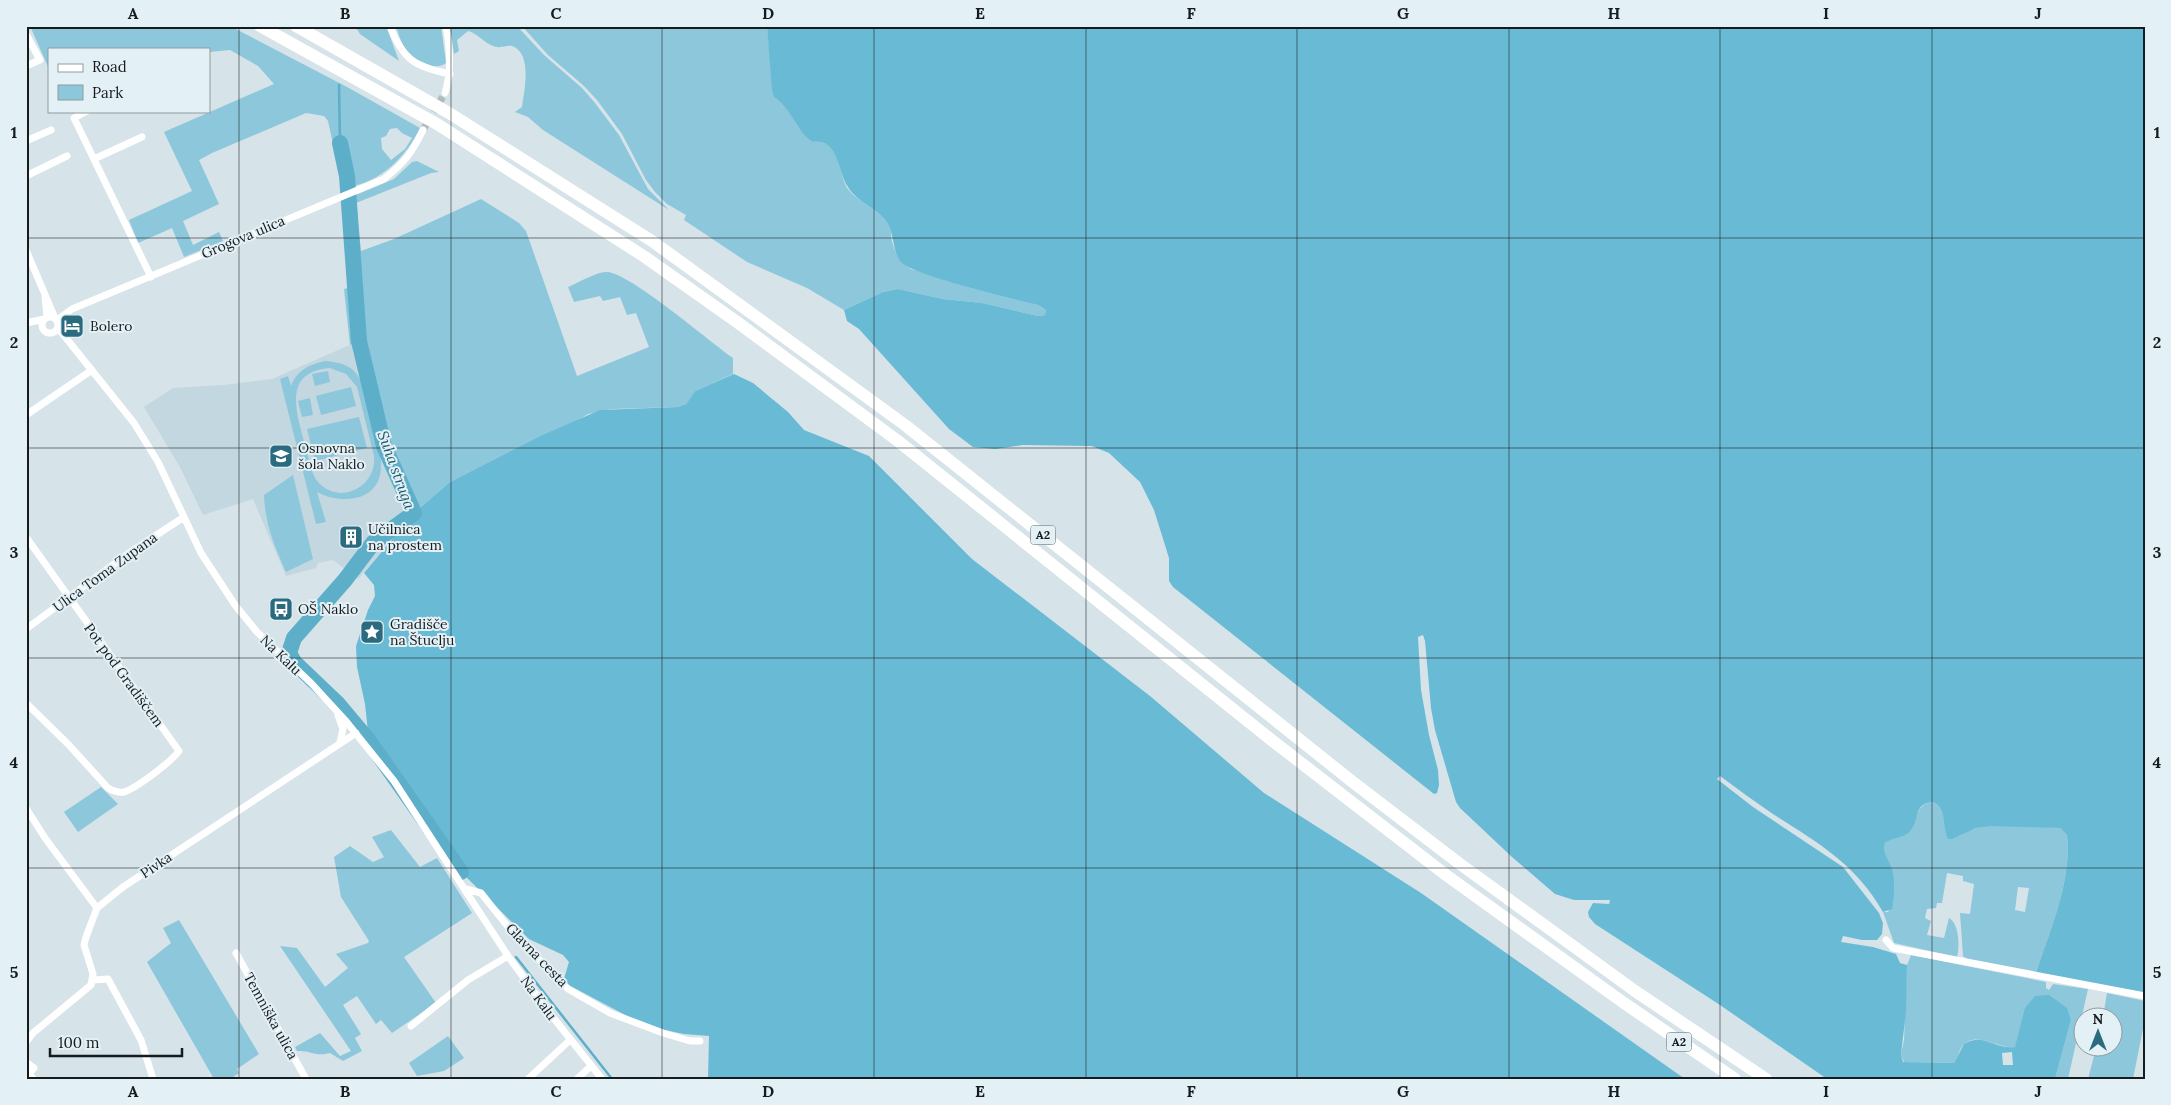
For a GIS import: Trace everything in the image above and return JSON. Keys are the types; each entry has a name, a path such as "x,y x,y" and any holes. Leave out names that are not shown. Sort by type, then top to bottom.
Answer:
{"highway":[{"name":"A2","path":"260,26 437,124 645,257 714,306 898,441 1260,730 1446,875 1624,1003 1734,1079"},
{"name":"A2","path":"296,26 449,112 652,241 905,426 1354,783 1475,875 1635,991 1766,1079"}],"street":[{"path":"390,26 397,44 408,58 419,66 450,74"},
{"path":"445,93 450,74 446,26"},
{"path":"26,34 40,60 26,66"},
{"path":"86,112 74,118 151,278"},
{"path":"26,141 51,130"},
{"name":"Grogova ulica","path":"56,319 72,309 151,278 255,231 384,179 402,165 412,152 424,130"},
{"path":"94,159 142,137"},
{"path":"26,176 67,156"},
{"path":"26,250 56,319 58,328 51,333"},
{"path":"44,330 42,324 45,318 45,297"},
{"path":"26,323 45,318 56,319"},
{"path":"26,323 51,333 70,344"},
{"name":"Na Kalu","path":"58,328 134,423 158,462 201,553 235,605 257,632 311,683 334,708 394,781 508,956 570,1040 602,1079"},
{"path":"26,415 92,370"},
{"name":"Ulica Toma Zupana","path":"26,629 129,553 184,517"},
{"path":"26,537 69,598"},
{"name":"Pot pod Gradiščem","path":"26,702 108,788 115,792 124,792 148,777 179,752 69,598"},
{"path":"334,708 341,721 343,730 340,742"},
{"name":"Pivka","path":"97,908 123,887 356,733"},
{"path":"26,808 45,838 97,908 84,944 93,980 91,985 33,1033 26,1042"},
{"name":"Glavna cesta","path":"466,889 481,893 513,933 568,989 610,1013 663,1033 690,1041 700,1041"},
{"path":"1886,940 1893,948 2145,996"},
{"name":"Temniška ulica","path":"236,953 306,1079"},
{"path":"411,1026 468,980 508,956"},
{"path":"93,980 108,980 141,1040 153,1079"},
{"path":"528,1079 570,1040"},
{"path":"26,1062 29,1075"},
{"path":"577,1079 591,1066"}],"shaded area":[{"path":"767,26 2145,26 2145,993 2036,973 2059,905 2066,870 2068,853 2067,835 2060,828 1990,826 1976,828 1948,839 1940,809 1933,802 1926,803 1919,809 1913,826 1908,833 1885,843 1884,847 1893,873 1894,891 1892,909 1883,912 1872,895 1848,867 1820,845 1720,776 1717,779 1753,807 1843,867 1879,913 1883,923 1882,934 1877,940 1862,940 1843,936 1841,942 1873,947 1896,954 1900,963 1907,965 1906,1012 1901,1054 1903,1062 1954,1063 1964,1044 1978,1040 1984,1040 2001,1046 2015,1047 2025,1008 2035,996 2049,995 2067,1008 2071,1020 2055,1079 1827,1079 1720,1005 1595,924 1589,917 1588,912 1593,903 1609,904 1610,900 1574,900 1555,894 1460,808 1456,802 1435,730 1423,635 1418,637 1421,690 1429,735 1438,770 1439,785 1437,793 1434,794 1173,587 1169,581 1169,558 1154,510 1140,482 1109,453 1092,446 1023,445 995,449 973,447 949,429 859,329 847,321 844,310 883,292 898,289 943,299 982,303 1038,316 1045,315 1046,310 1038,305 943,280 901,262 896,254 889,226 880,215 852,193 844,180 833,150 822,142 813,142 807,137 785,107 774,97","holes":["2012,1052 2013,1065 2003,1065 2002,1053"]},
{"name":"Osnovna šola Naklo","path":"359,341 384,446 414,513 358,579 333,560 318,563 316,568 286,576 253,499 203,515 180,467 144,407 173,388 224,385 272,379"},
{"path":"734,374 753,383 788,412 804,430 869,456 972,559 1150,696 1264,793 1421,893 1685,1079 708,1079 709,1036 684,1034 646,1026 563,982 569,962 563,955 529,939 461,872 398,777 369,741 365,704 357,667 356,646 368,610 375,596 374,585 364,573 414,513 450,482 536,438 600,410 678,407 686,404 695,391"}],"green space":[{"path":"30,26 230,26 347,87 420,128 400,158 382,174 371,180 348,187 344,148 333,144 328,121 324,116 306,113 199,160 219,204 183,221 193,245 219,232 223,241 184,257 172,228 138,243 129,220 192,191 164,132 274,84 258,66 230,50 210,52 210,48 48,48 48,67","holes":["397,128 412,138 405,149 391,160 382,149 381,138 386,136 390,129"]},
{"path":"355,26 386,26 399,61 360,34"},
{"path":"396,26 441,26 446,63 434,66 422,63 416,59 406,50"},
{"path":"450,26 517,26 544,55 582,88 595,103 619,135 648,189 669,210 543,130 528,117 515,112 522,107 526,74 523,56 519,50 512,46 493,46 468,31 457,40 459,51 454,54"},
{"path":"522,26 767,26 774,97 784,103 799,129 813,142 821,142 832,149 839,163 846,186 855,196 885,220 890,229 895,251 903,263 911,269 1038,305 1046,310 1045,315 1038,316 982,303 943,299 898,289 883,292 844,310 807,288 747,262 684,220 686,215 667,204 655,192 646,180 622,134 597,100 584,86 548,55"},
{"path":"417,161 439,172 431,173 356,203 361,251 394,239 481,199 519,223 526,231 577,376 649,347 636,313 627,315 620,297 603,301 600,296 574,302 568,287 603,272 618,275 651,295 733,358 733,374 695,391 686,404 678,407 611,409 588,414 570,425 536,438 450,482 414,513 384,446 359,341 350,345 344,289 351,287 353,306 356,306 351,197 394,179 412,162"},
{"path":"326,361 345,365 354,371 361,381 368,399 381,454 381,466 379,478 374,487 358,497 348,499 337,498 317,492 326,522 316,524 280,379 288,376 291,386 300,372","holes":["330,368 346,374 357,387 374,456 370,476 364,484 348,492 338,493 320,484 314,476 296,408 296,396 298,386 304,377 315,371"]},
{"path":"328,371 330,382 315,386 312,374"},
{"path":"351,387 356,406 321,415 316,396"},
{"path":"310,398 313,415 302,417 298,401"},
{"path":"359,417 367,448 315,461 307,429"},
{"path":"293,475 313,559 286,572 271,534 266,515 264,495"},
{"path":"101,787 118,804 78,832 64,812"},
{"path":"1933,802 1937,805 1943,815 1946,832 1959,836 1970,830 1982,827 2008,824 2060,828 2067,835 2068,853 2063,888 2036,973 1967,959 1963,956 1960,913 1970,914 1974,884 1963,881 1963,876 1947,873 1942,903 1937,903 1936,908 1927,909 1925,918 1931,921 1927,935 1944,938 1949,918 1952,921 1958,935 1957,957 1894,943 1883,912 1888,912 1892,902 1894,886 1884,846 1890,839 1901,836 1908,831 1919,810","holes":["2018,887 2029,888 2025,912 2015,910"]},
{"path":"391,830 420,867 437,858 472,913 404,957 436,1003 392,1033 381,1020 376,1024 357,996 343,1005 361,1034 355,1038 362,1051 343,1061 330,1053 320,1054 297,1051 295,1047 320,1033 340,1056 351,1051 280,946 297,948 325,987 348,968 336,954 369,941 341,897 334,857 350,846 373,862 384,857 372,837"},
{"path":"179,920 259,1054 237,1069 239,1073 230,1079 214,1079 147,962 171,943 163,928"},
{"path":"1911,955 2046,982 2046,988 2049,990 2053,984 2088,989 2084,1008 2074,1008 2074,1052 2068,1079 2055,1079 2071,1020 2017,1043 2015,1047 2002,1046 1980,1040 1966,1042 1954,1063 1904,1062 1901,1054 1904,1040 1907,965"},
{"path":"2107,993 2145,1001 2145,1019 2133,1079 2088,1079 2093,1058 2124,1058 2124,1008 2104,1008"},
{"path":"448,1036 464,1058 444,1071 417,1076 409,1063"}],"waterway":[{"path":"339,85 340,143"},
{"name":"Suha struga","path":"340,143 347,176 359,341 384,446 414,513 373,543 345,580 294,638 289,653 294,662 337,703 369,741 461,872"},
{"path":"516,957 612,1079"}],"tunnel":[{"path":"423,130 445,93"}],"place":[{"name":"Bolero","path":"72,326"},
{"name":"Osnovna šola Naklo","path":"281,456"},
{"name":"Učilnica na prostem","path":"351,537"},
{"name":"OŠ Naklo","path":"281,609"},
{"name":"Gradišče na Štuclju","path":"372,632"}]}
